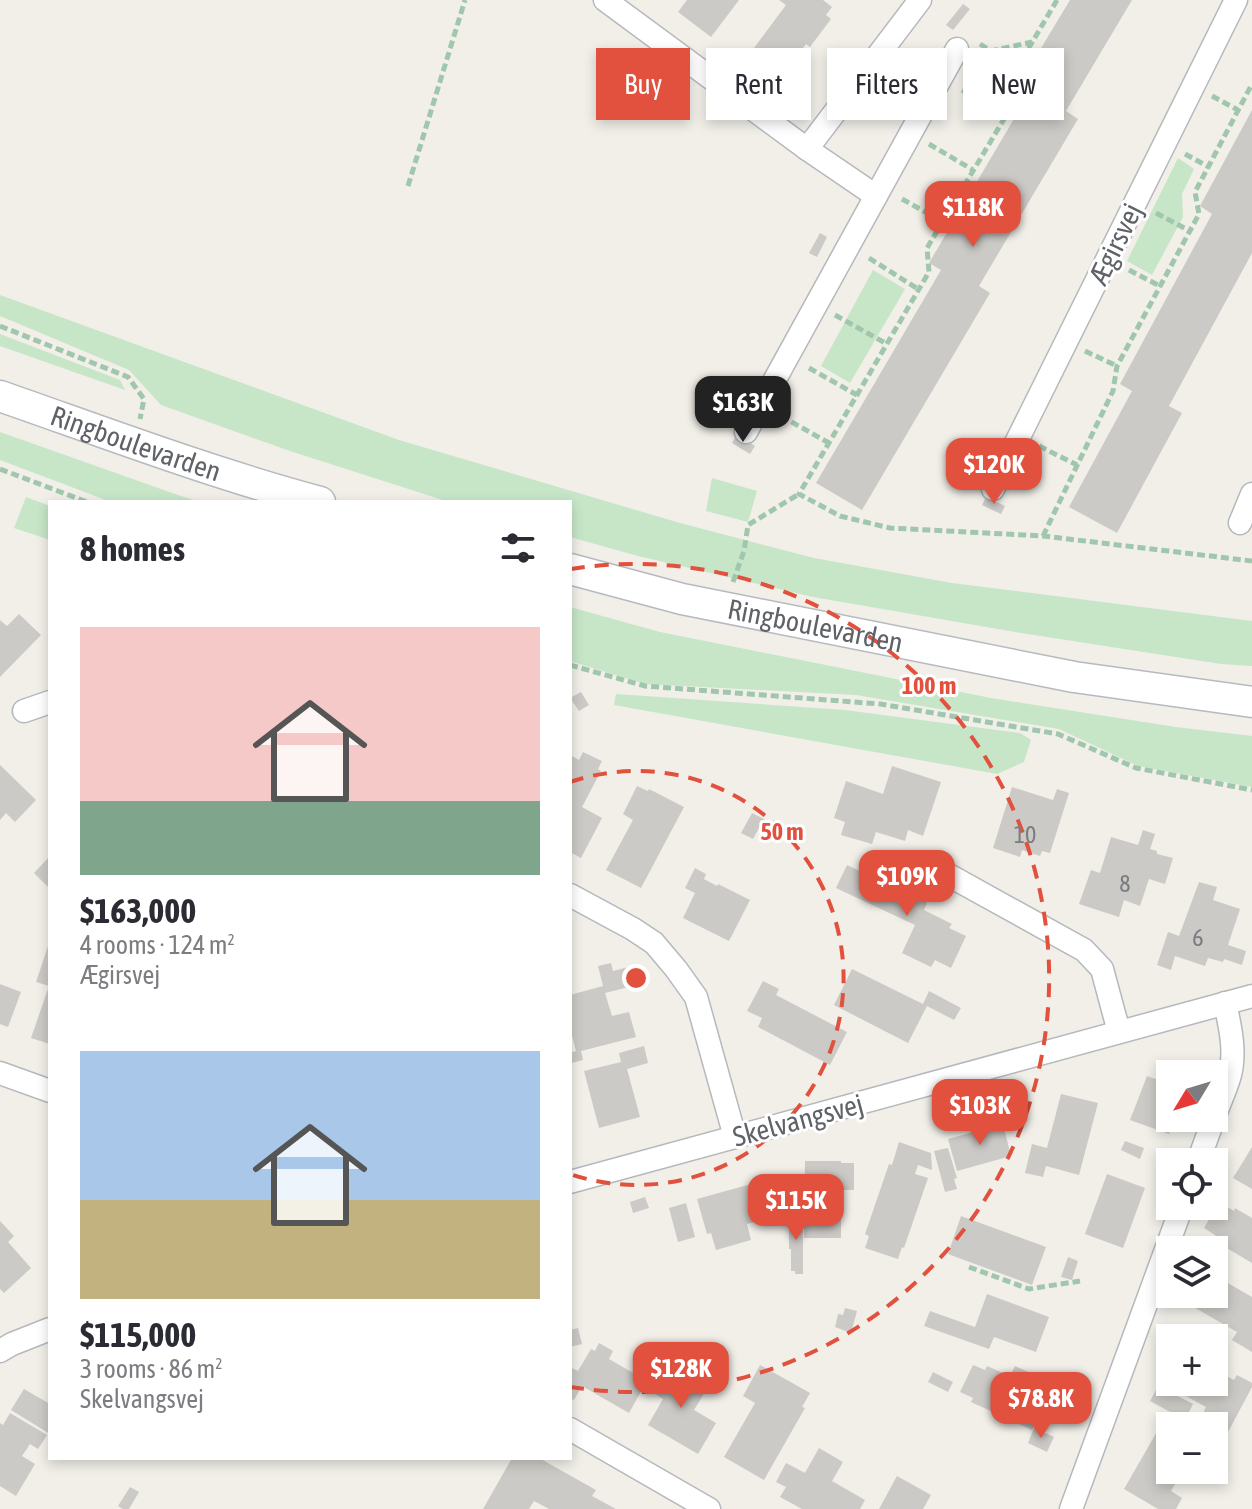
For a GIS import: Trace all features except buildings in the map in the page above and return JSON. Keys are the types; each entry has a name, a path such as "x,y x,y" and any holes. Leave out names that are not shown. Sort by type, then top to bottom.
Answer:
{"main road":[{"name":"Ringboulevarden","path":"0,396 136,444 312,500"},
{"name":"Ringboulevarden","path":"572,570 682,599 1074,677 1252,702"}],"street":[{"path":"605,0 807,149 878,192"},
{"path":"807,149 920,0"},
{"name":"Ægirsvej","path":"993,489 1236,0"},
{"path":"947,67 957,49"},
{"path":"746,432 917,120"},
{"path":"1240,523 1252,494"},
{"path":"24,711 48,703"},
{"path":"943,872 1084,950 1102,969 1119,1032"},
{"path":"572,896 654,943 696,997 735,1137"},
{"name":"Skelvangsvej","path":"572,1181 1252,996"},
{"path":"1225,1003 1231,1031 1232,1059 1228,1080"},
{"path":"0,1073 48,1090"},
{"path":"1071,1509 1177,1220"},
{"path":"0,1351 48,1330"},
{"path":"572,1430 709,1509"}],"path":[{"path":"408,186 465,0"},
{"path":"1029,48 1057,0"},
{"path":"957,49 967,36 991,51 1033,42"},
{"path":"1043,536 1113,391 1117,366 1199,214 1195,192 1252,84"},
{"path":"730,609 733,579 744,551 748,525 799,494 929,272 927,248 1003,120"},
{"path":"910,133 973,170"},
{"path":"878,192 943,222"},
{"path":"1136,202 1190,231"},
{"path":"849,245 918,289"},
{"path":"1107,259 1160,286"},
{"path":"816,304 887,344"},
{"path":"0,326 128,377 144,399 136,444"},
{"path":"1066,341 1117,366"},
{"path":"788,356 857,395"},
{"path":"761,405 829,443"},
{"path":"1020,436 1077,465"},
{"path":"0,469 82,500"},
{"path":"799,494 840,516 890,528 1043,536 1252,561"},
{"path":"572,666 645,686 880,704 1058,734 1136,768 1252,790"},
{"path":"969,1267 1029,1289 1080,1281"}],"green space":[{"path":"1178,158 1194,169 1182,194 1183,217 1152,275 1127,261"},
{"path":"873,270 905,289 850,383 821,366"},
{"path":"0,295 399,440 680,523 814,558 952,583 1252,621 1252,666 1221,664 1021,633 813,597 572,538 572,500 443,500 290,451 161,405 129,370 0,316"},
{"path":"0,334 120,380 125,390 0,346"},
{"path":"0,432 194,500 106,500 0,460"},
{"path":"712,478 757,491 748,522 706,511"},
{"path":"26,497 48,505 48,539 14,528"},
{"path":"572,608 660,632 991,698 1252,736 1252,787 1138,766 1059,729 856,695 645,684 572,662"},
{"path":"616,694 845,710 1020,733 1031,740 1024,762 997,774 614,705"}]}
